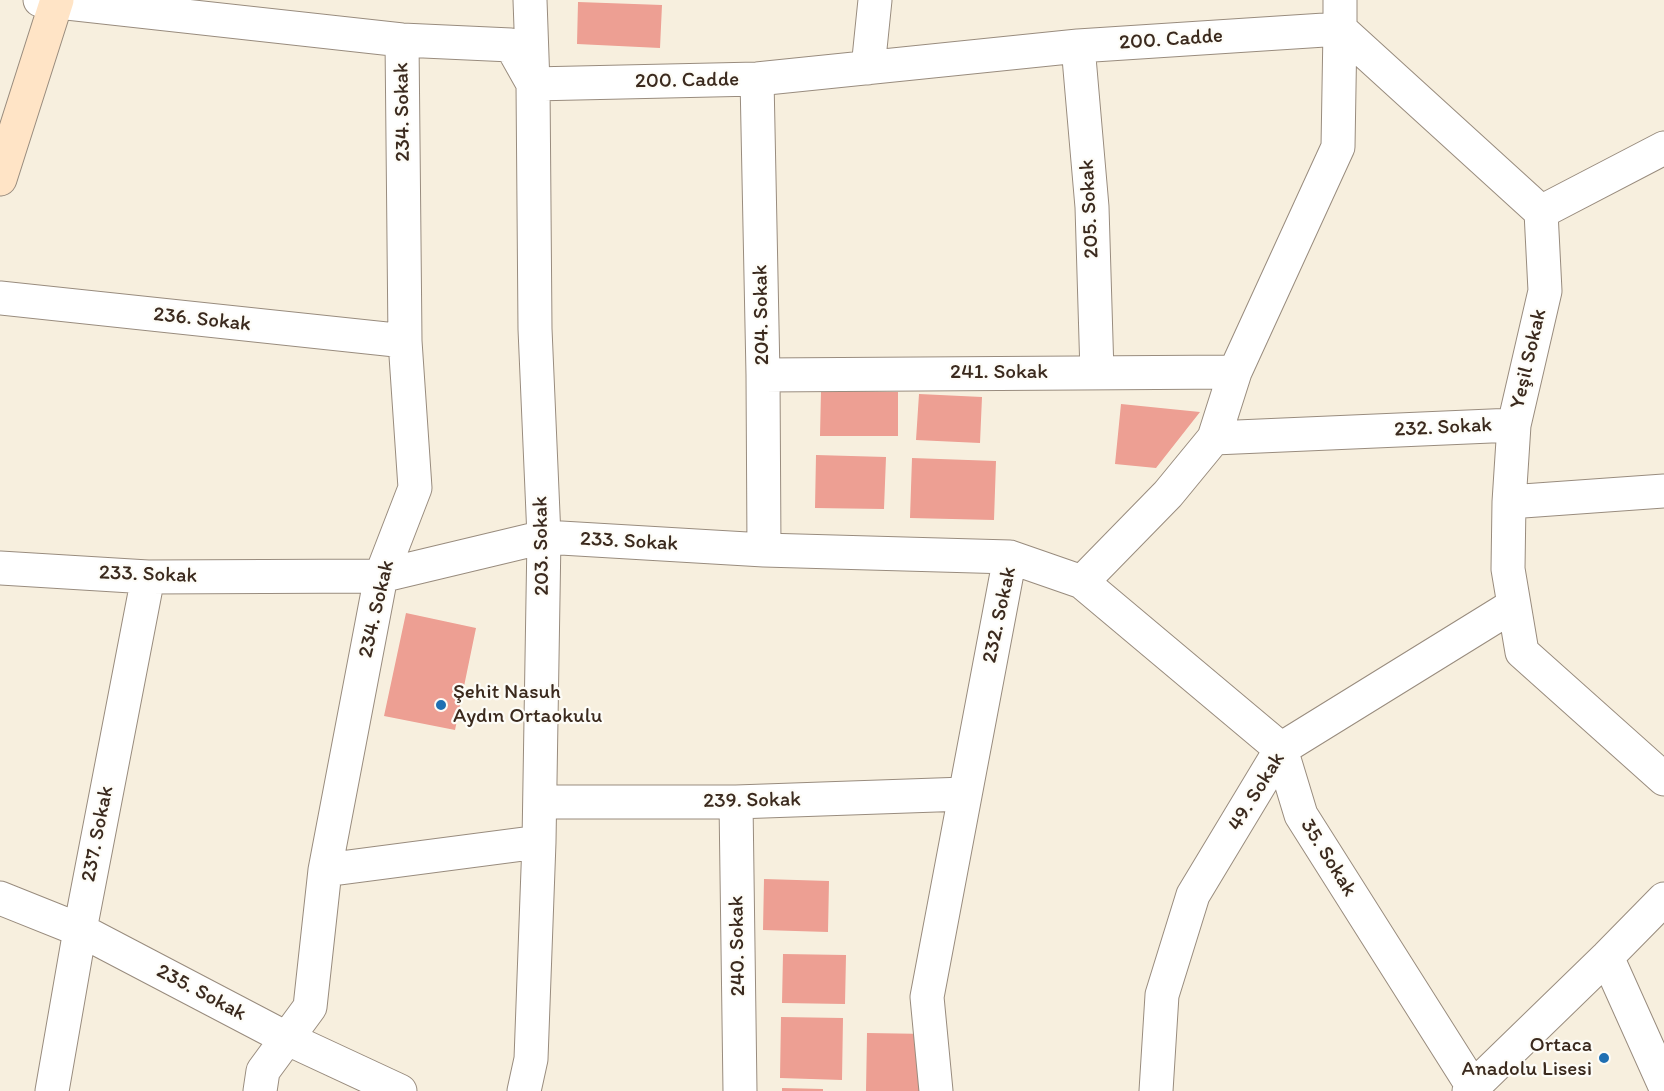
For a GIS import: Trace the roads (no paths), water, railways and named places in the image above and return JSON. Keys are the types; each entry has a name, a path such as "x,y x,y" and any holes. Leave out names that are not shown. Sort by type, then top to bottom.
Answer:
{"street":[{"name":"203. Sokak","path":"524,1091 531,1059 539,842 544,537 535,329 530,0"},
{"path":"868,68 875,0"},
{"path":"0,179 51,1 402,40 511,45 532,84"},
{"path":"1340,15 1541,212 1664,148"},
{"path":"1281,749 1082,582 1168,494 1214,438 1235,372 1338,147 1340,15"},
{"name":"200. Cadde","path":"532,84 757,79 1078,46 1340,15"},
{"name":"234. Sokak","path":"260,1091 263,1071 310,1007 325,870 381,576 415,488 405,341 402,40"},
{"name":"205. Sokak","path":"1078,46 1092,207 1097,373"},
{"name":"204. Sokak","path":"757,79 764,550"},
{"name":"Yeşil Sokak","path":"1541,212 1545,291 1514,425 1509,502 1508,569 1522,652 1664,779"},
{"name":"236. Sokak","path":"0,298 405,341"},
{"name":"241. Sokak","path":"763,375 1235,372"},
{"name":"232. Sokak","path":"1214,438 1514,425"},
{"path":"1509,502 1664,491"},
{"name":"233. Sokak","path":"0,568 148,577 381,576 544,537 764,550 1010,557"},
{"name":"232. Sokak","path":"936,1091 927,997 1010,557 1082,582"},
{"name":"237. Sokak","path":"52,1091 80,930 148,577"},
{"name":"49. Sokak","path":"1156,1091 1162,995 1193,895 1281,749 1514,605"},
{"name":"35. Sokak","path":"1281,749 1301,815 1471,1089"},
{"name":"239. Sokak","path":"540,802 736,802 965,794"},
{"name":"240. Sokak","path":"736,802 740,1091"},
{"path":"325,870 539,842"},
{"name":"235. Sokak","path":"0,898 80,930 286,1038 400,1091"},
{"path":"1471,1089 1664,899"},
{"path":"1607,957 1664,1084"}],"place":[{"name":"Şehit Nasuh Aydın Ortaokulu","path":"441,705"},
{"name":"Ortaca Anadolu Lisesi","path":"1604,1058"}]}
